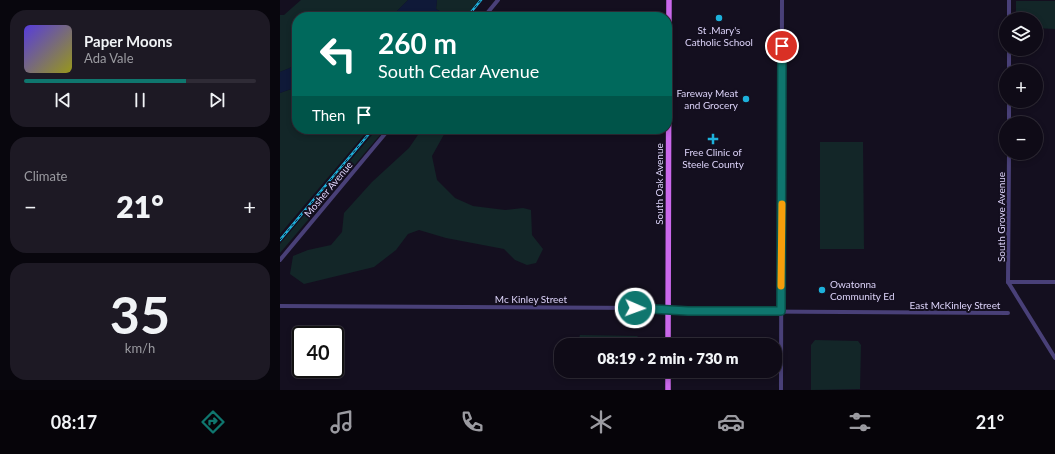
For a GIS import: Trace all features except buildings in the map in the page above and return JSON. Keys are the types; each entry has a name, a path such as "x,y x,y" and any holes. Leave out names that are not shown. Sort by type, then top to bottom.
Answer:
{"main road":[{"name":"South Oak Avenue","path":"669,0 669,12"},
{"name":"South Oak Avenue","path":"668,338 669,134"},
{"path":"668,378 668,390"}],"street":[{"path":"488,12 498,0"},
{"path":"781,390 782,0"},
{"path":"1009,0 1009,12"},
{"name":"Mosher Avenue","path":"280,260 385,134"},
{"name":"South Grove Avenue","path":"1008,282 1009,160"},
{"path":"1008,282 1055,282"},
{"path":"1008,282 1055,358"},
{"name":"Mc Kinley Street","path":"280,306 647,308 688,311 781,311"},
{"name":"East McKinley Street","path":"781,311 1008,313"}],"green space":[{"path":"301,0 408,0 396,12 292,12 292,67 280,72 280,15 284,15"},
{"path":"437,0 479,0 469,12 441,12 436,9"},
{"path":"1016,1 1055,1 1055,29 1043,28 1043,12 1016,12"},
{"path":"292,89 292,134 365,134 280,234 280,93"},
{"path":"373,134 381,134 280,253 280,244"},
{"path":"419,134 444,134 432,156 437,180 455,198 473,206 505,210 523,208 531,210 532,235 543,249 536,263 527,265 515,260 504,249 446,238 419,230 408,234 396,250 374,267 304,284 290,274 293,256 308,250 331,245 342,232 344,213 372,182 409,148"},
{"path":"820,142 863,142 864,249 820,249"},
{"path":"580,335 637,336 639,338 579,338"},
{"path":"815,340 858,341 861,345 860,389 811,390 811,345"}],"water":[{"path":"408,0 437,0 436,9 441,12 396,12"},
{"path":"292,67 292,89 280,93 280,72"}],"railway":[{"path":"471,12 481,0"},
{"path":"280,240 369,134"}],"slow traffic":[{"path":"781,286 782,204"}],"place":[{"name":"St .Mary's Catholic School","path":"719,18"},
{"name":"Fareway Meat and Grocery","path":"746,99"},
{"name":"Free Clinic of Steele County","path":"713,139"},
{"name":"Owatonna Community Ed","path":"822,290"}],"route":[{"path":"635,308 688,311 781,311 782,46"}]}
